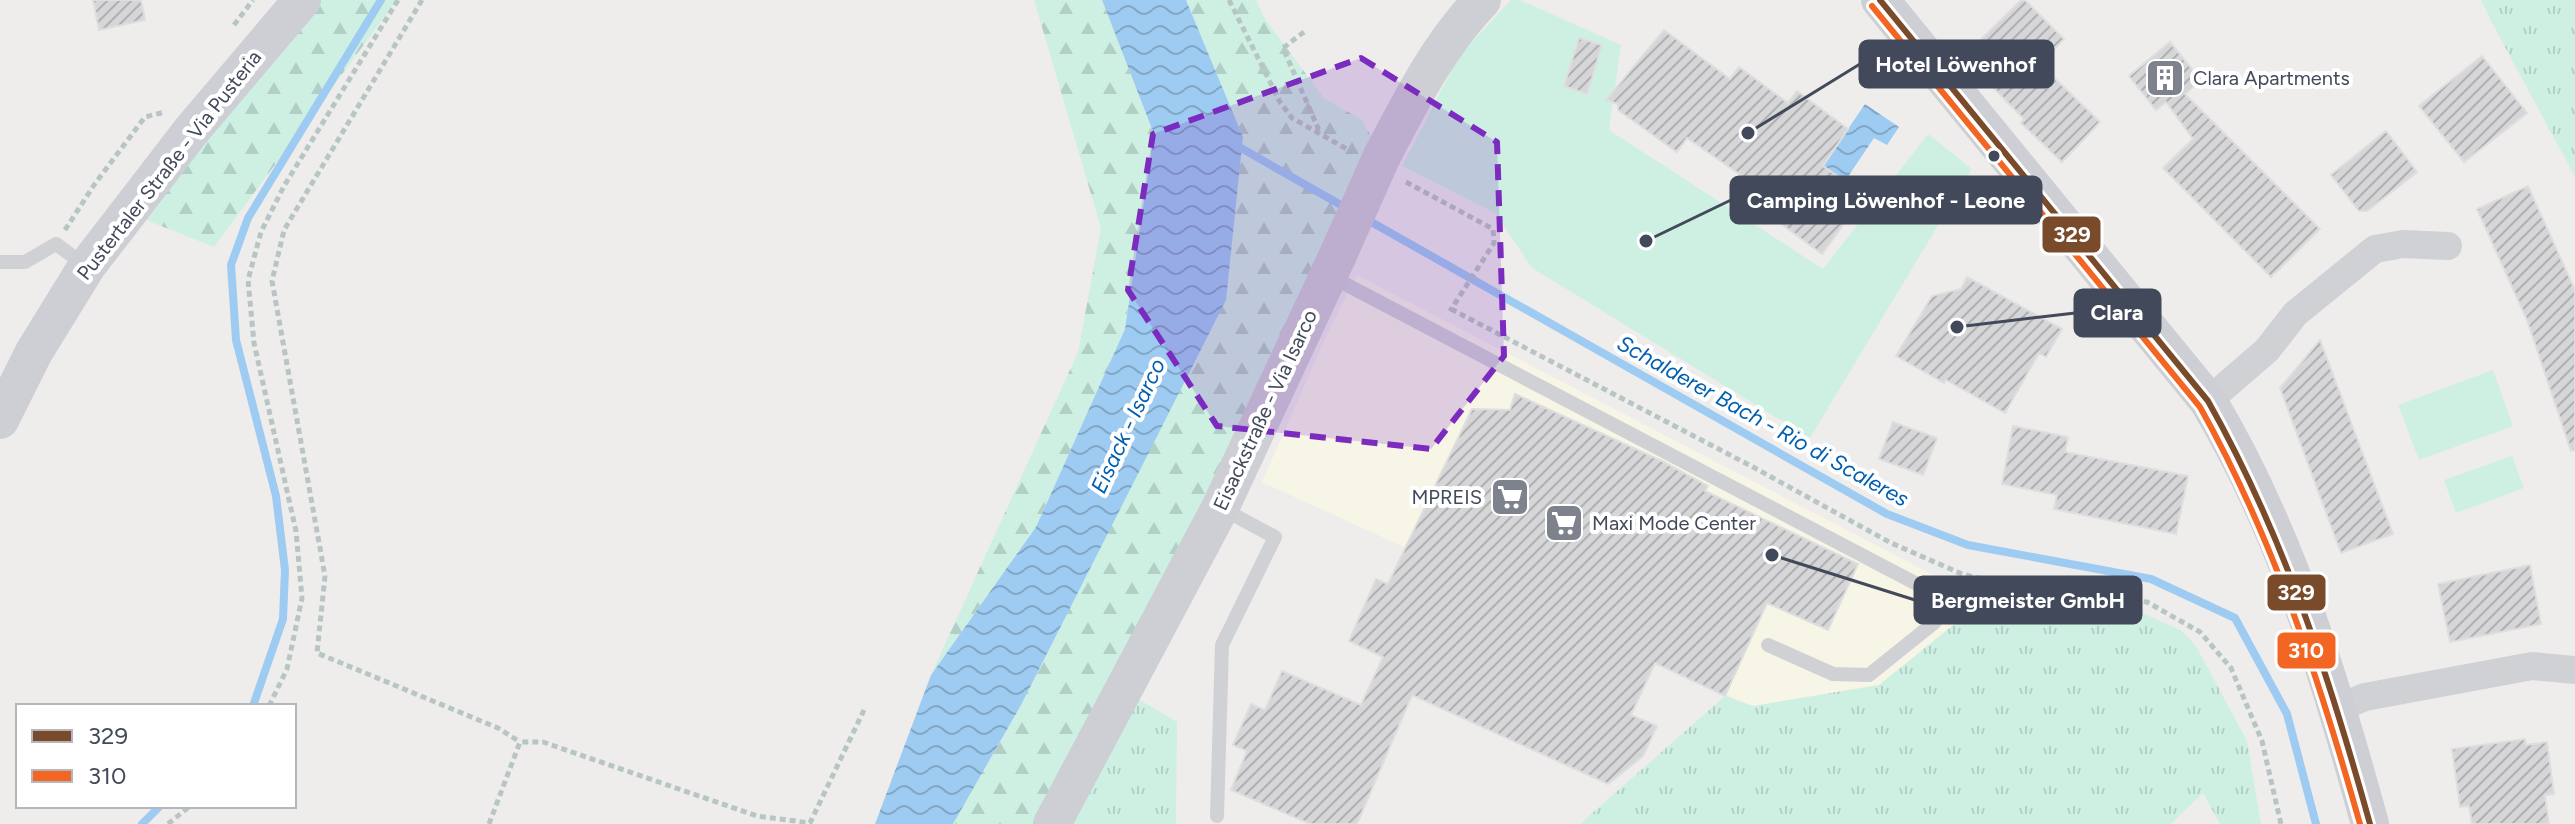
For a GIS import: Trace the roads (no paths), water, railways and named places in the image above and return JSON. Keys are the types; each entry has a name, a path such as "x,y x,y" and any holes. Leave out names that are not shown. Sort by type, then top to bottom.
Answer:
{"main road":[{"name":"Pustertaler Straße - Via Pusteria","path":"0,420 34,352 87,266 191,131 302,0"},
{"name":"Eisackstraße - Via Isarco","path":"1052,824 1220,508 1379,163 1437,54 1457,26 1482,0"},
{"path":"1880,0 2208,401 2239,453 2268,514 2338,708 2370,824"}],"street":[{"path":"2208,401 2267,350 2295,314 2375,249 2403,244 2448,246"},
{"path":"2338,708 2365,697 2532,666 2575,670"}],"lane":[{"path":"0,262 25,262 56,244 87,266"},
{"path":"1332,266 1439,331 1936,594 1935,622 1869,675 1833,674 1768,645"},
{"path":"1217,816 1222,645 1275,537 1220,508"}],"water":[{"name":"Eisack - Isarco","path":"1102,0 1186,0 1243,137 1226,300 1021,705 953,824 875,824 931,675 1036,527 1125,329 1154,134"},
{"path":"1865,104 1899,127 1887,145 1874,138 1845,181 1823,166"}],"waterway":[{"path":"254,704 283,619 285,570 276,496 236,340 231,265 248,218 381,0"},
{"name":"Schalderer Bach - Rio di Scaleres","path":"1234,144 1348,209"},
{"name":"Schalderer Bach - Rio di Scaleres","path":"1366,219 1887,514 1968,545 2151,579 2235,618 2287,714 2316,824"},
{"path":"142,824 158,808"}],"place":[{"name":"Clara Apartments","path":"2165,78"},
{"name":"Hotel Löwenhof","path":"1748,133"},
{"name":"Camping Löwenhof - Leone","path":"1646,241"},
{"name":"Clara","path":"1957,327"},
{"name":"MPREIS","path":"1510,497"},
{"name":"Maxi Mode Center","path":"1564,523"},
{"name":"Bergmeister GmbH","path":"1772,555"}]}
